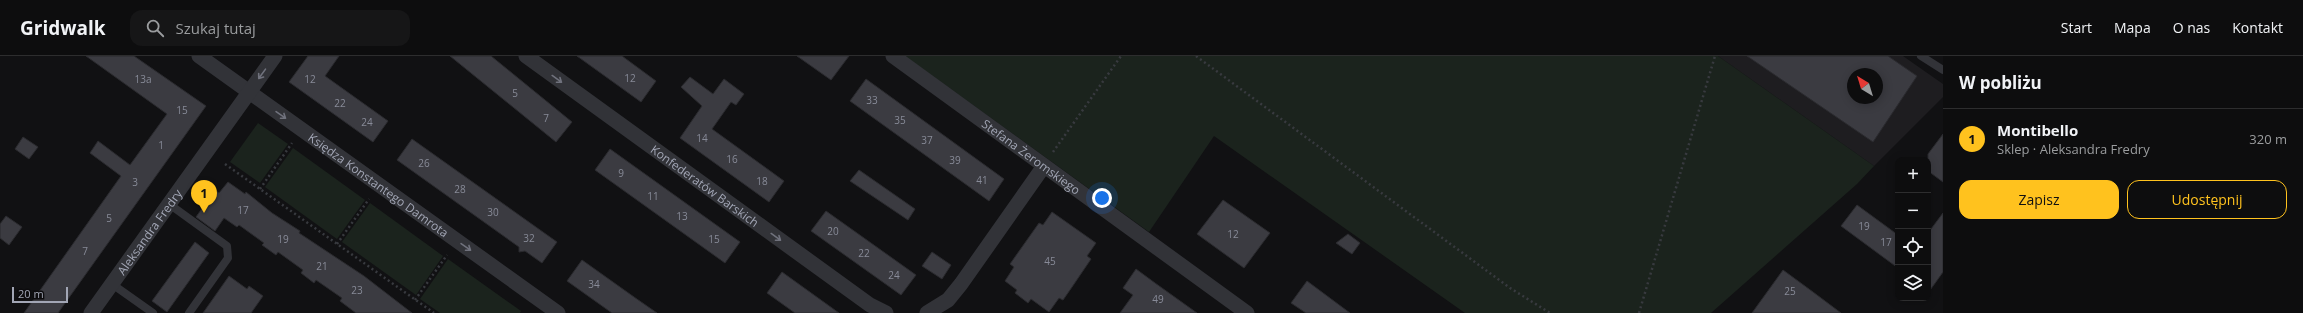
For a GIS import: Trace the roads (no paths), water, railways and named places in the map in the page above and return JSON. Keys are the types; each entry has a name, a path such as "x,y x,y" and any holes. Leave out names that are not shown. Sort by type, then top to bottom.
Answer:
{"street":[{"name":"Księdza Konstantego Damrota","path":"199,56 558,313"},
{"name":"Aleksandra Fredry","path":"91,313 275,56"},
{"name":"Konfederatów Barskich","path":"526,56 870,305 886,313"},
{"name":"Stefana Żeromskiego","path":"893,56 1247,313"},
{"path":"928,313 948,300 961,284 1044,166"}],"lane":[{"path":"1921,56 1943,70"},
{"path":"169,204 227,246 228,258 189,313"},
{"path":"112,284 153,313"}],"place":[{"name":"Montibello","path":"204,213"}]}
